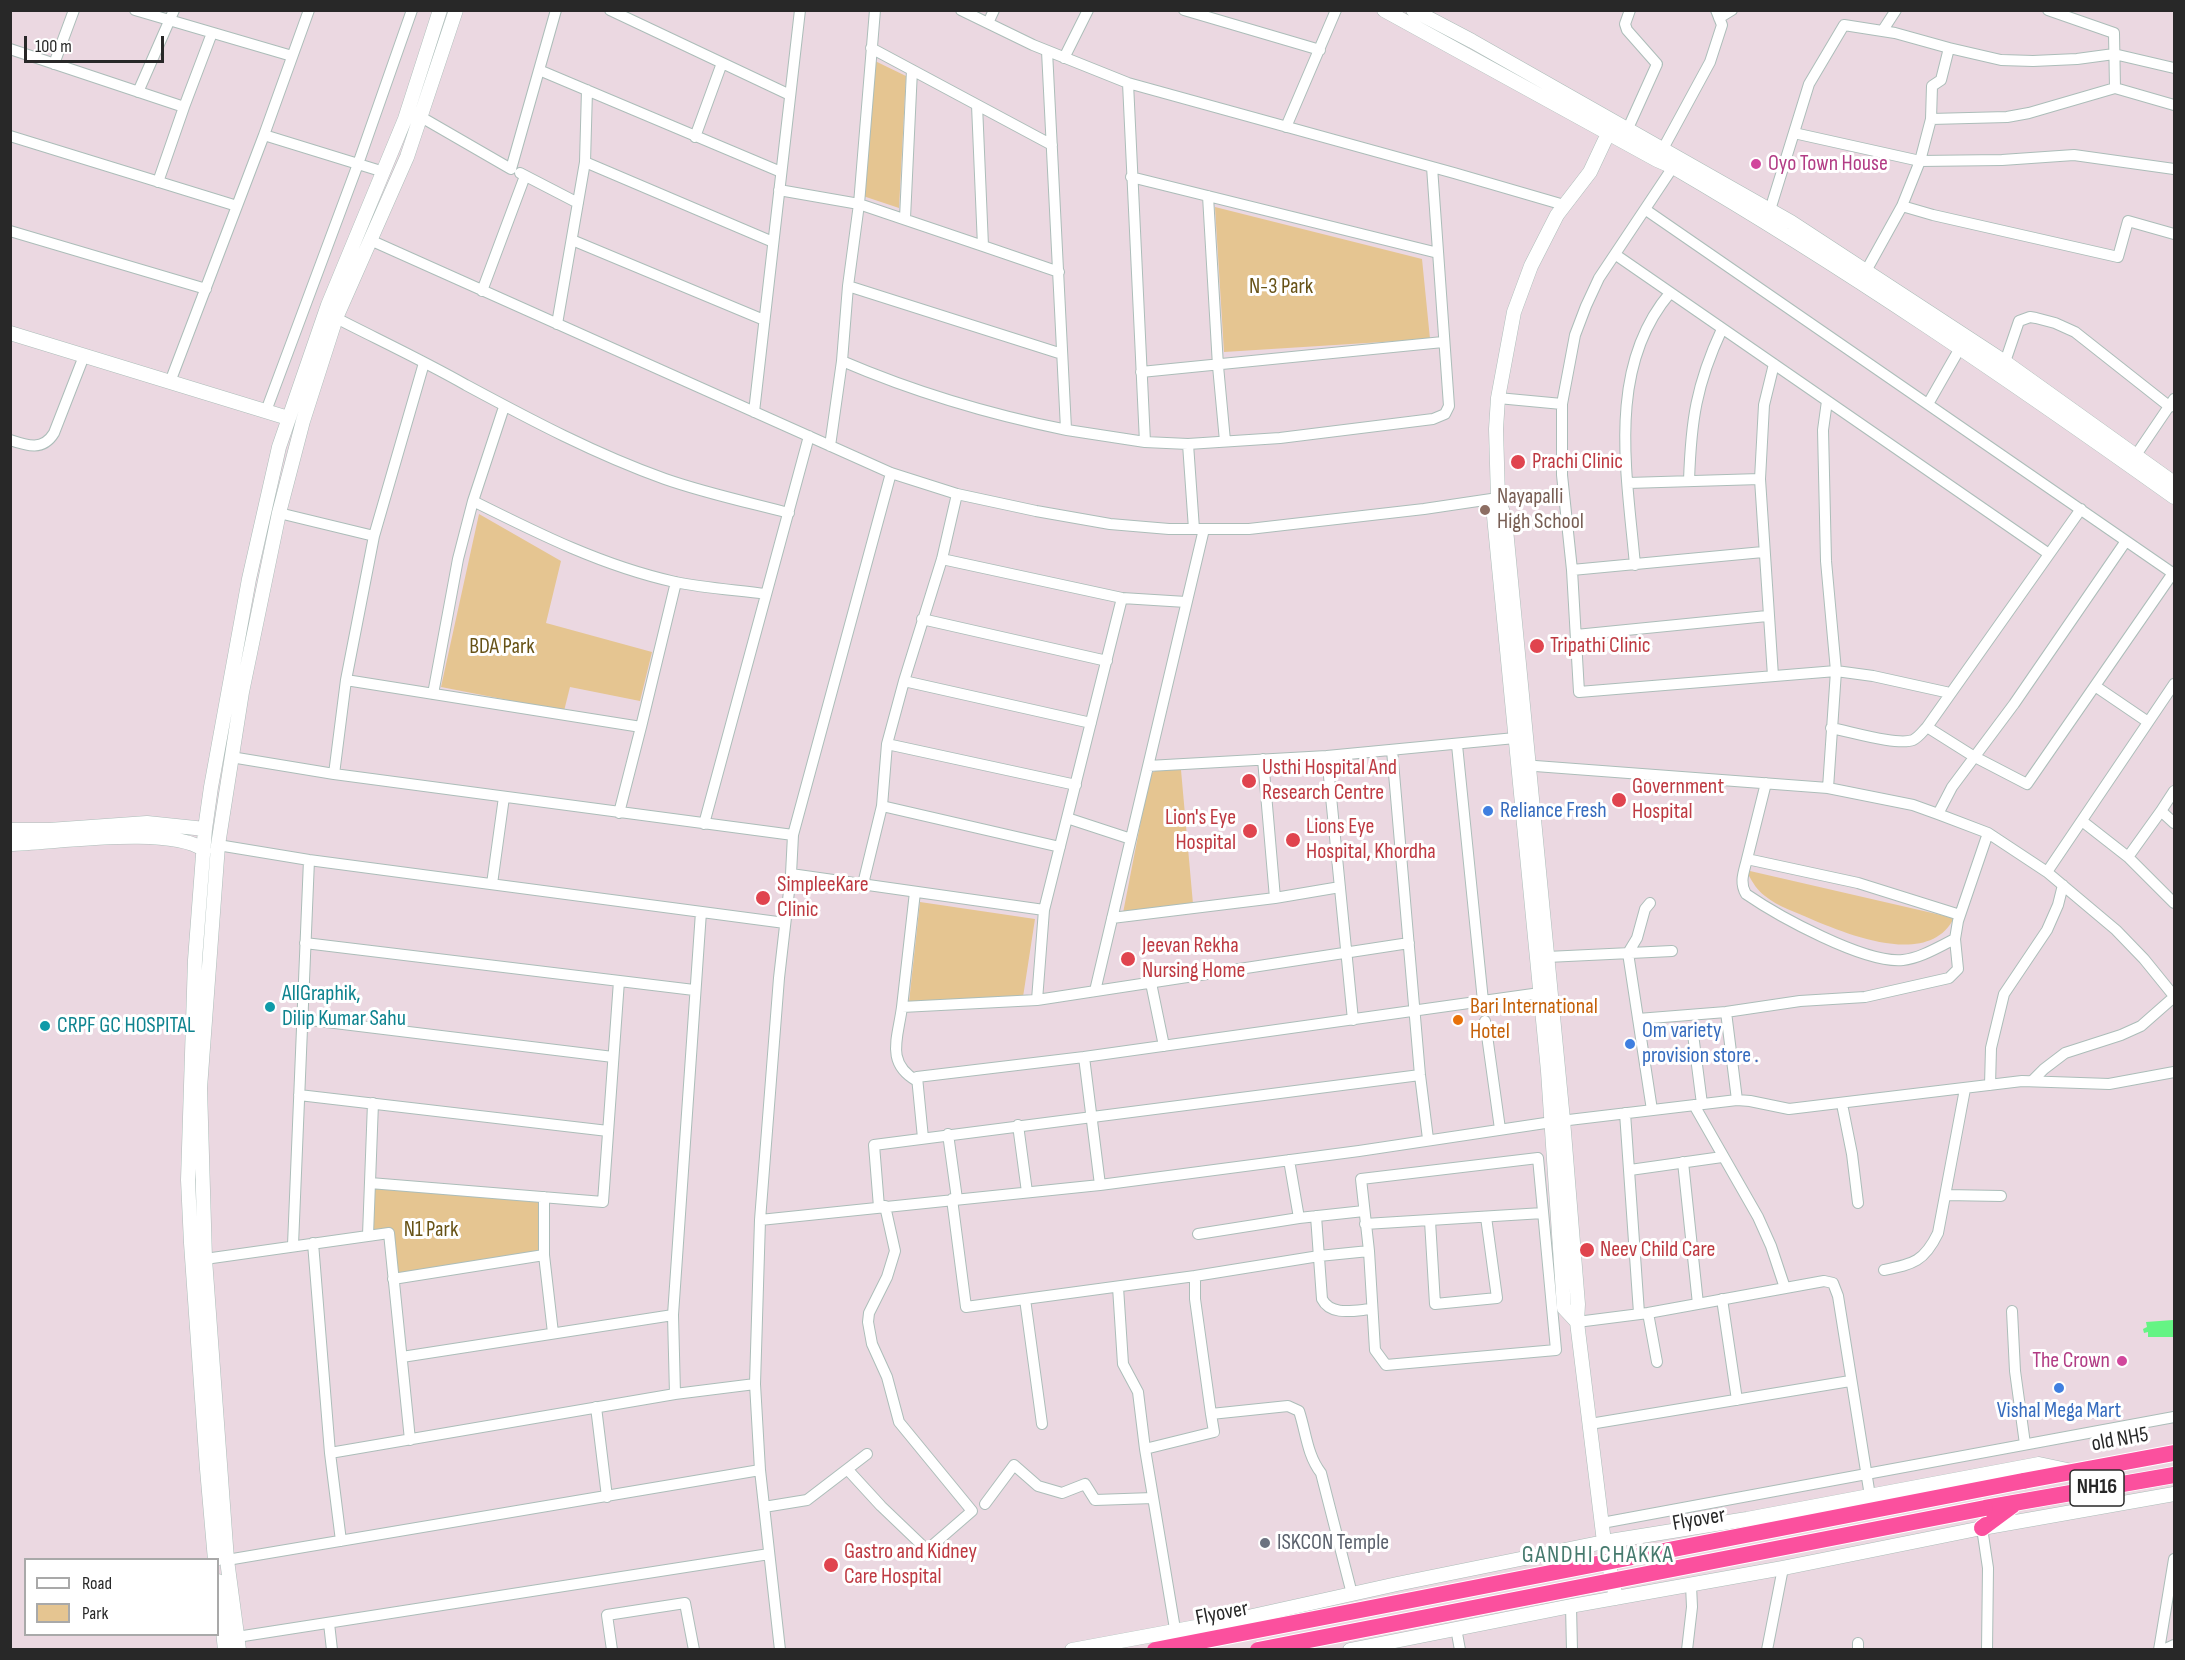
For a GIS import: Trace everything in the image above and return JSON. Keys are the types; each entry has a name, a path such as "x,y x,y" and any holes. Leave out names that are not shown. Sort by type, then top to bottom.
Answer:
{"highway":[{"name":"old NH5","path":"2074,1471 2175,1453"},
{"name":"Flyover","path":"1155,1650 2074,1471"},
{"name":"NH16","path":"2019,1502 2175,1475"},
{"name":"Flyover","path":"1258,1650 2019,1502"},
{"path":"1982,1528 2019,1502"}],"street":[{"path":"54,64 74,10"},
{"path":"135,10 172,16 213,33 292,56"},
{"path":"170,382 309,10"},
{"path":"266,411 358,164 412,10"},
{"path":"440,10 405,119 384,172 370,240 336,318 303,421 279,513 235,734 206,905 192,1026 188,1180 190,1243 221,1560 238,1644 329,1623 769,1554"},
{"path":"216,1501 204,1259 200,1088 206,905 205,829 249,579 279,447 328,305 406,157 456,10"},
{"path":"511,169 556,10"},
{"path":"610,10 790,95"},
{"path":"754,412 800,10"},
{"path":"830,446 842,361 848,286 859,204 875,10"},
{"path":"961,10 1047,51 1128,83 1564,205"},
{"path":"988,23 994,10"},
{"path":"1064,58 1088,10"},
{"path":"1184,10 1320,50"},
{"path":"1286,127 1336,10"},
{"path":"1384,10 1770,210 1866,271 1888,293 1960,348 2175,497"},
{"path":"1413,10 1472,41 1618,132"},
{"path":"1577,1322 1564,1308 1558,1121 1547,957 1523,765 1515,738 1494,516 1498,498 1496,429 1498,398 1514,312 1531,266 1557,215 1618,132 1657,64 1627,30 1625,24 1630,10"},
{"path":"1660,155 1710,62 1722,25 1717,13 1732,10"},
{"path":"1883,30 1896,10"},
{"path":"2048,10 2114,33 2115,88"},
{"path":"138,92 172,16"},
{"path":"1770,210 1809,84 1844,25 1883,30 2001,60 2077,59 2114,54 2175,68"},
{"path":"158,182 213,33"},
{"path":"871,48 1052,145"},
{"path":"1866,271 1902,206 1919,163 1932,118 1932,86 1941,80 1949,48"},
{"path":"10,49 184,107"},
{"path":"1047,51 1066,429"},
{"path":"695,137 722,63"},
{"path":"539,70 781,172"},
{"path":"905,218 912,70"},
{"path":"1128,83 1145,442"},
{"path":"1932,118 2007,117 2029,113 2115,88 2175,105"},
{"path":"557,324 585,162 586,90"},
{"path":"977,105 983,246"},
{"path":"421,117 511,169 578,203"},
{"path":"264,135 384,172"},
{"path":"10,136 237,206"},
{"path":"1792,140 1919,163 2074,155 2175,169"},
{"path":"1660,155 1673,167 2005,362 2175,483"},
{"path":"585,162 773,242"},
{"path":"842,361 881,378 947,398 1066,429 1145,442 1188,444 1349,430 1433,419 1445,414 1449,406 1432,167"},
{"path":"1673,167 1599,278 1575,335 1562,404 1562,475 1572,570 1579,692 1836,671 1873,676 1950,693"},
{"path":"482,291 525,176"},
{"path":"1131,177 1438,253"},
{"path":"779,190 859,204 1059,272"},
{"path":"1208,196 1225,441"},
{"path":"1902,206 2118,257 2128,220 2175,234"},
{"path":"1646,210 2174,573 2026,784 1973,756 1928,727"},
{"path":"10,231 206,289"},
{"path":"370,240 891,473 957,494 1110,524 1198,529 1250,529 1498,498"},
{"path":"572,240 764,320"},
{"path":"1616,255 2049,554"},
{"path":"848,286 1062,354"},
{"path":"1635,565 1624,428 1634,363 1645,329 1670,293"},
{"path":"2005,362 2019,321 2030,317 2055,323 2085,339 2172,403 2136,455"},
{"path":"336,318 556,433 665,479 789,513"},
{"path":"1689,481 1691,433 1696,401 1708,360 1722,329"},
{"path":"10,333 288,418"},
{"path":"1141,372 1443,342"},
{"path":"1928,404 1960,348"},
{"path":"10,440 35,445 43,445 49,441 84,356"},
{"path":"334,774 346,680 374,536 424,363"},
{"path":"1773,676 1767,616 1760,479 1764,405 1774,364"},
{"path":"1498,398 1562,404"},
{"path":"1827,401 1823,430 1826,561 1836,671 1828,788"},
{"path":"433,694 453,581 473,501 504,406"},
{"path":"704,824 809,436"},
{"path":"1095,991 1186,602 1198,529 1188,444"},
{"path":"780,1650 760,1470 755,1384 760,1220 793,835 891,473"},
{"path":"1628,483 1760,479"},
{"path":"863,884 882,806 887,744 922,619 942,559 957,494"},
{"path":"1498,498 1505,519 1540,993 1558,1121 1578,1304 1577,1322 1604,1542 1616,1598"},
{"path":"473,501 592,557 676,582 766,594"},
{"path":"1831,728 1902,741 1914,739 1928,727 2081,509"},
{"path":"279,513 374,536"},
{"path":"1938,814 1952,787 1973,756 2014,704 2126,541"},
{"path":"1572,570 1763,552"},
{"path":"942,559 1122,598 1186,602"},
{"path":"619,813 676,582"},
{"path":"1037,1000 1044,910 1122,598"},
{"path":"1576,635 1767,616"},
{"path":"922,619 1107,661"},
{"path":"346,680 641,727"},
{"path":"904,681 1091,723"},
{"path":"2047,872 2175,684"},
{"path":"2096,687 2148,722"},
{"path":"221,732 235,734"},
{"path":"1148,766 1327,756 1515,738"},
{"path":"887,744 1076,785"},
{"path":"1457,745 1483,1001"},
{"path":"1392,750 1420,1075 1428,1139"},
{"path":"1327,756 1353,1020"},
{"path":"231,757 334,774 793,835"},
{"path":"1263,759 1275,898"},
{"path":"1523,765 1828,788 1912,805 1988,833 2063,885 2130,944 2175,997 2141,1026 2065,1053 2032,1081"},
{"path":"1766,783 1742,879 1742,888 1746,894 1816,934 1852,949 1899,961 1914,958 1954,939"},
{"path":"2128,857 2175,792"},
{"path":"492,884 504,797"},
{"path":"882,806 1060,847"},
{"path":"2161,811 2175,823"},
{"path":"1067,818 1131,839"},
{"path":"2082,821 2128,857 2175,903"},
{"path":"10,830 49,830 147,823 205,829"},
{"path":"1638,1019 1726,1012 1800,1001 1865,998 1949,978 1958,969 1954,939 1988,833"},
{"path":"10,844 136,836 188,842 204,850"},
{"path":"218,845 309,860 785,923"},
{"path":"292,1245 309,860"},
{"path":"1747,860 1858,883 1960,915"},
{"path":"791,874 1044,910"},
{"path":"1990,1085 1991,1048 2004,994 2047,930 2058,905 2063,885"},
{"path":"1112,918 1275,898 1340,887"},
{"path":"915,892 895,1056 905,1073 917,1081"},
{"path":"1650,903 1645,909 1637,938 1628,953 1652,1110"},
{"path":"675,1394 673,1315 701,912"},
{"path":"902,1007 1037,1000 1409,943"},
{"path":"305,944 694,990"},
{"path":"1547,957 1672,951"},
{"path":"370,1183 603,1202 619,981"},
{"path":"1151,982 1164,1046"},
{"path":"923,1138 917,1077 1084,1057 1540,993"},
{"path":"1726,1012 1737,1100"},
{"path":"302,1019 614,1058"},
{"path":"1485,1021 1500,1129"},
{"path":"1693,1034 1698,1105 1722,1157 1758,1217 1771,1246 1785,1288"},
{"path":"1084,1057 1100,1185"},
{"path":"760,1220 1100,1185 1558,1121 1737,1100 1789,1109 2032,1081 2109,1084 2175,1072"},
{"path":"848,1470 881,1506 927,1550 972,1511 899,1422 887,1377 872,1344 868,1322 869,1313 895,1251 882,1206 874,1144 1420,1075"},
{"path":"1884,1270 1911,1264 1920,1259 1931,1247 1938,1233 1965,1089"},
{"path":"299,1095 608,1131"},
{"path":"368,1235 373,1103"},
{"path":"1842,1104 1852,1154 1858,1203"},
{"path":"1625,1113 1644,1313 1657,1362"},
{"path":"1018,1125 1027,1192"},
{"path":"948,1134 966,1307 1195,1276 1319,1256 1369,1251"},
{"path":"1630,1170 1722,1157"},
{"path":"1538,1158 1556,1350 1386,1365 1375,1350 1364,1210 1361,1179 1538,1158"},
{"path":"1289,1160 1299,1218"},
{"path":"1683,1162 1698,1304"},
{"path":"1946,1195 2001,1196"},
{"path":"544,1197 544,1255 553,1333"},
{"path":"1198,1234 1364,1210"},
{"path":"1365,1224 1543,1213"},
{"path":"1316,1216 1322,1299 1328,1307 1341,1311 1372,1309"},
{"path":"1430,1221 1435,1304 1497,1298 1486,1216"},
{"path":"1545,1228 1560,1227"},
{"path":"204,1259 389,1233 410,1440"},
{"path":"313,1243 330,1454 341,1541"},
{"path":"393,1279 544,1255"},
{"path":"1145,1449 1214,1432 1195,1299 1195,1276"},
{"path":"1577,1322 1644,1313 1824,1281 1833,1283 1838,1296 1870,1496"},
{"path":"1118,1287 1123,1364 1138,1392 1145,1449 1175,1629"},
{"path":"1025,1299 1042,1424"},
{"path":"1722,1299 1737,1400"},
{"path":"2012,1311 2015,1371 2025,1444"},
{"path":"402,1357 673,1315"},
{"path":"1590,1424 1850,1381"},
{"path":"330,1454 596,1407 755,1384"},
{"path":"1211,1414 1288,1406 1299,1411 1314,1462 1321,1473 1352,1594"},
{"path":"596,1407 607,1497"},
{"path":"1602,1523 2175,1417"},
{"path":"764,1507 807,1500 867,1454"},
{"path":"1072,1650 1239,1618 1604,1542 1747,1519 2039,1464 2074,1471"},
{"path":"985,1504 1014,1465 1038,1486 1062,1493 1085,1484 1095,1500 1153,1498"},
{"path":"221,1560 760,1470"},
{"path":"1350,1650 1982,1528 2175,1494"},
{"path":"1982,1528 1988,1568 1987,1650"},
{"path":"2175,1559 2161,1650 2175,1645"},
{"path":"1767,1650 1783,1568"},
{"path":"1687,1650 1692,1607 1691,1585"},
{"path":"219,1591 225,1650"},
{"path":"609,1649 607,1615 686,1603 694,1650"},
{"path":"1571,1606 1572,1650"},
{"path":"329,1623 332,1650"},
{"path":"1456,1628 1460,1650"}],"green space":[{"path":"875,61 906,76 899,208 863,196"},
{"name":"N-3 Park","path":"1215,207 1422,259 1430,339 1224,352"},
{"name":"BDA Park","path":"479,514 561,561 546,623 652,652 640,701 570,687 564,711 441,687"},
{"path":"1157,770 1181,770 1193,904 1123,913 1150,774"},
{"path":"1750,871 1954,918 1942,933 1926,942 1908,945 1866,939 1827,926 1776,903 1757,889 1748,874"},
{"path":"920,902 1035,919 1023,997 909,1002"},
{"name":"N1 Park","path":"370,1183 544,1197 544,1255 393,1279 389,1233 368,1235"}],"shaded area":[{"path":"2173,1320 2174,1337 2148,1337 2148,1332 2144,1333 2143,1329 2147,1327 2146,1322"}],"place":[{"name":"Oyo Town House","path":"1756,164"},
{"name":"Prachi Clinic","path":"1518,462"},
{"name":"Nayapalli High School","path":"1485,510"},
{"name":"Tripathi Clinic","path":"1537,646"},
{"name":"Usthi Hospital And Research Centre","path":"1249,781"},
{"name":"Government Hospital","path":"1619,800"},
{"name":"Reliance Fresh","path":"1488,811"},
{"name":"Lion's Eye Hospital","path":"1250,831"},
{"name":"Lions Eye Hospital, Khordha","path":"1293,840"},
{"name":"SimpleeKare Clinic","path":"763,898"},
{"name":"Jeevan Rekha Nursing Home","path":"1128,959"},
{"name":"AllGraphik, Dilip Kumar Sahu","path":"270,1007"},
{"name":"Bari International Hotel","path":"1458,1020"},
{"name":"CRPF GC HOSPITAL","path":"45,1026"},
{"name":"Om variety provision store .","path":"1630,1044"},
{"name":"Neev Child Care","path":"1587,1250"},
{"name":"The Crown","path":"2122,1361"},
{"name":"Vishal Mega Mart","path":"2059,1388"},
{"name":"ISKCON Temple","path":"1265,1543"},
{"name":"Gastro and Kidney Care Hospital","path":"831,1565"}],"district":[{"name":"GANDHI CHAKKA","path":"1598,1556"}]}
